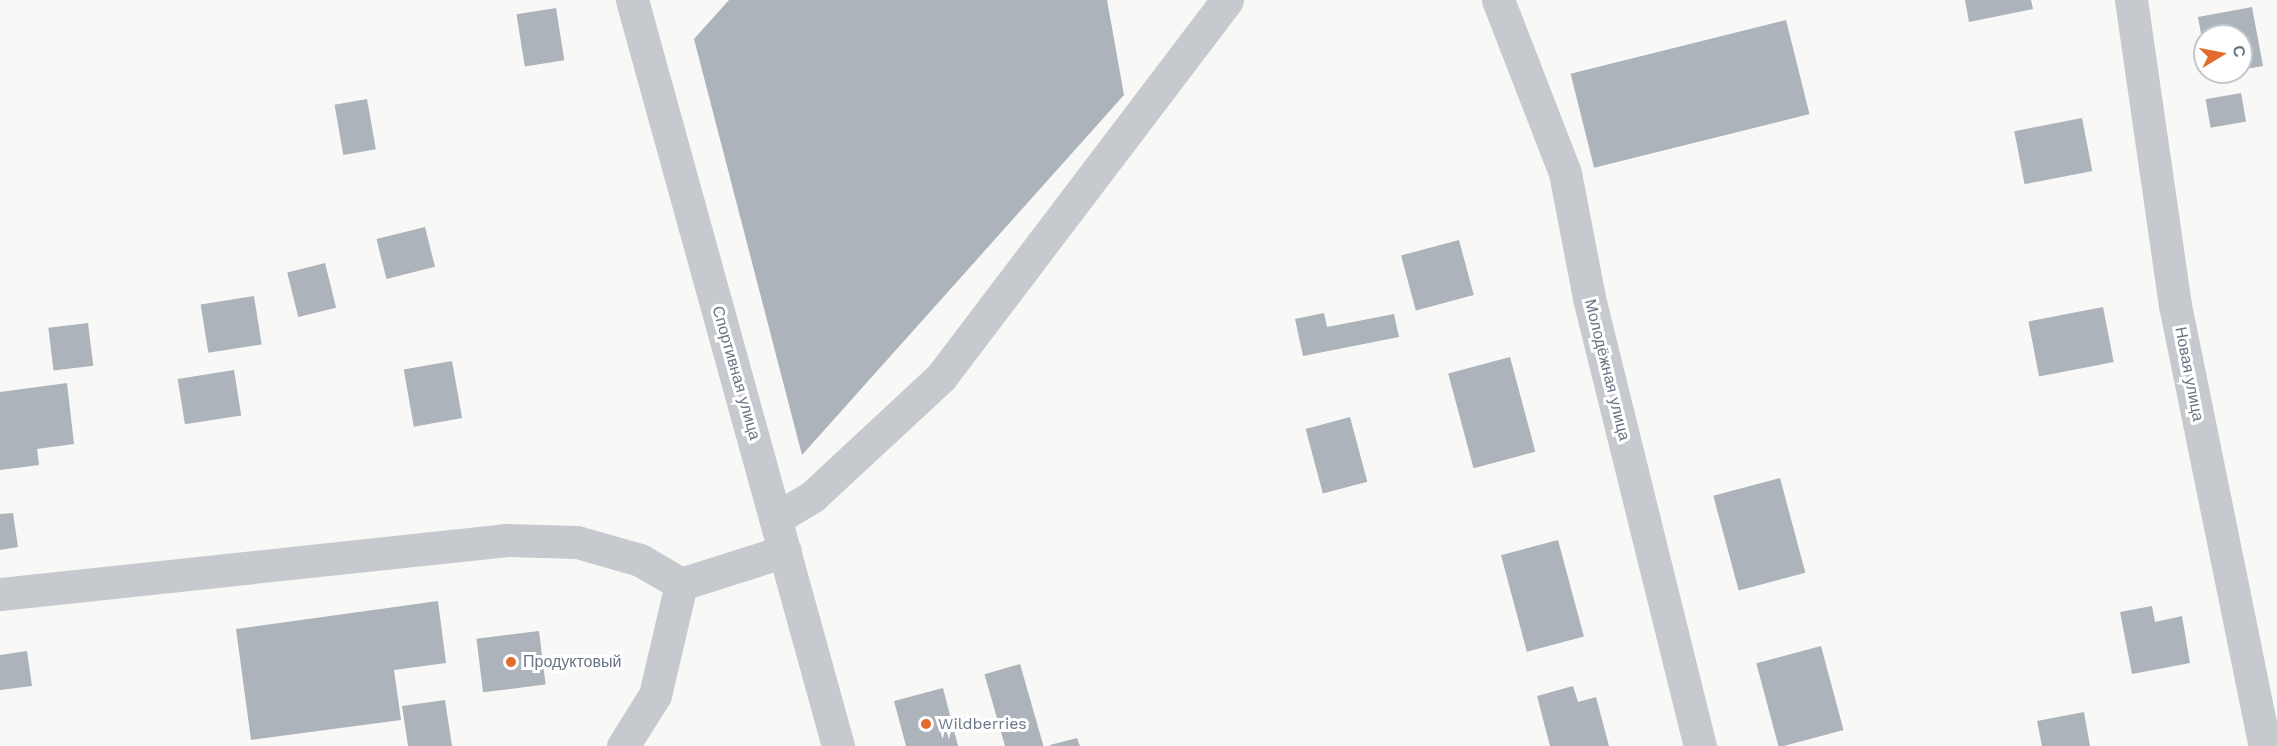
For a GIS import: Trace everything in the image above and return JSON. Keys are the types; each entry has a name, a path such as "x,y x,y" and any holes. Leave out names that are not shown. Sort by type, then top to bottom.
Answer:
{"street":[{"name":"Спортивная улица","path":"632,0 777,518 838,746"},
{"path":"777,518 813,496 941,377 1227,0"},
{"name":"Молодёжная улица","path":"1498,0 1565,173 1589,298 1700,746"},
{"name":"Новая улица","path":"2131,0 2175,305 2265,746"},
{"path":"0,594 507,540 577,542 640,560 681,584 785,551"},
{"path":"623,746 655,695 681,584"}],"building":[{"path":"729,0 1107,0 1124,95 802,455 694,39"},
{"path":"1965,0 2031,0 2033,9 1969,22"},
{"path":"2252,7 2263,66 2253,68 2253,24 2199,24 2198,17"},
{"path":"556,8 564,60 525,67 516,14"},
{"path":"1786,20 1809,114 1594,168 1571,74"},
{"path":"2241,93 2246,122 2211,128 2206,99"},
{"path":"367,99 376,149 343,155 335,105"},
{"path":"2082,118 2092,171 2025,184 2014,131"},
{"path":"425,227 435,267 386,279 376,239"},
{"path":"1459,240 1474,295 1416,311 1401,256"},
{"path":"325,263 336,308 298,317 287,272"},
{"path":"254,296 262,344 208,353 201,304"},
{"path":"2103,307 2114,362 2039,376 2028,322"},
{"path":"1324,313 1327,327 1394,314 1399,337 1303,356 1295,319"},
{"path":"88,323 93,366 54,371 48,328"},
{"path":"1510,357 1535,452 1474,468 1448,374"},
{"path":"452,361 462,418 414,427 404,370"},
{"path":"234,370 241,415 185,424 178,379"},
{"path":"67,383 74,444 37,449 39,465 0,470 0,392"},
{"path":"1350,417 1367,482 1323,494 1306,429"},
{"path":"1780,478 1805,573 1739,591 1713,496"},
{"path":"13,513 18,547 0,550 0,514"},
{"path":"1558,540 1584,637 1527,652 1501,555"},
{"path":"438,601 446,663 394,670 401,720 251,740 236,629"},
{"path":"2152,606 2155,622 2182,616 2190,663 2132,674 2120,612"},
{"name":"Продуктовый","path":"539,631 546,685 483,692 476,639"},
{"path":"1821,646 1844,730 1778,746 1756,663"},
{"path":"27,651 32,686 0,690 0,655"},
{"path":"1020,664 1043,746 1005,746 984,674"},
{"path":"1573,686 1578,702 1596,697 1609,746 1550,746 1537,696"},
{"name":"Wildberries","path":"943,688 958,746 906,746 894,701"},
{"path":"445,700 452,746 408,746 402,706"},
{"path":"2084,712 2090,746 2042,746 2037,721"},
{"path":"1077,738 1080,746 1050,746 1050,745"}],"place":[{"name":"Продуктовый","path":"511,662"},
{"name":"Wildberries","path":"926,724"}]}
